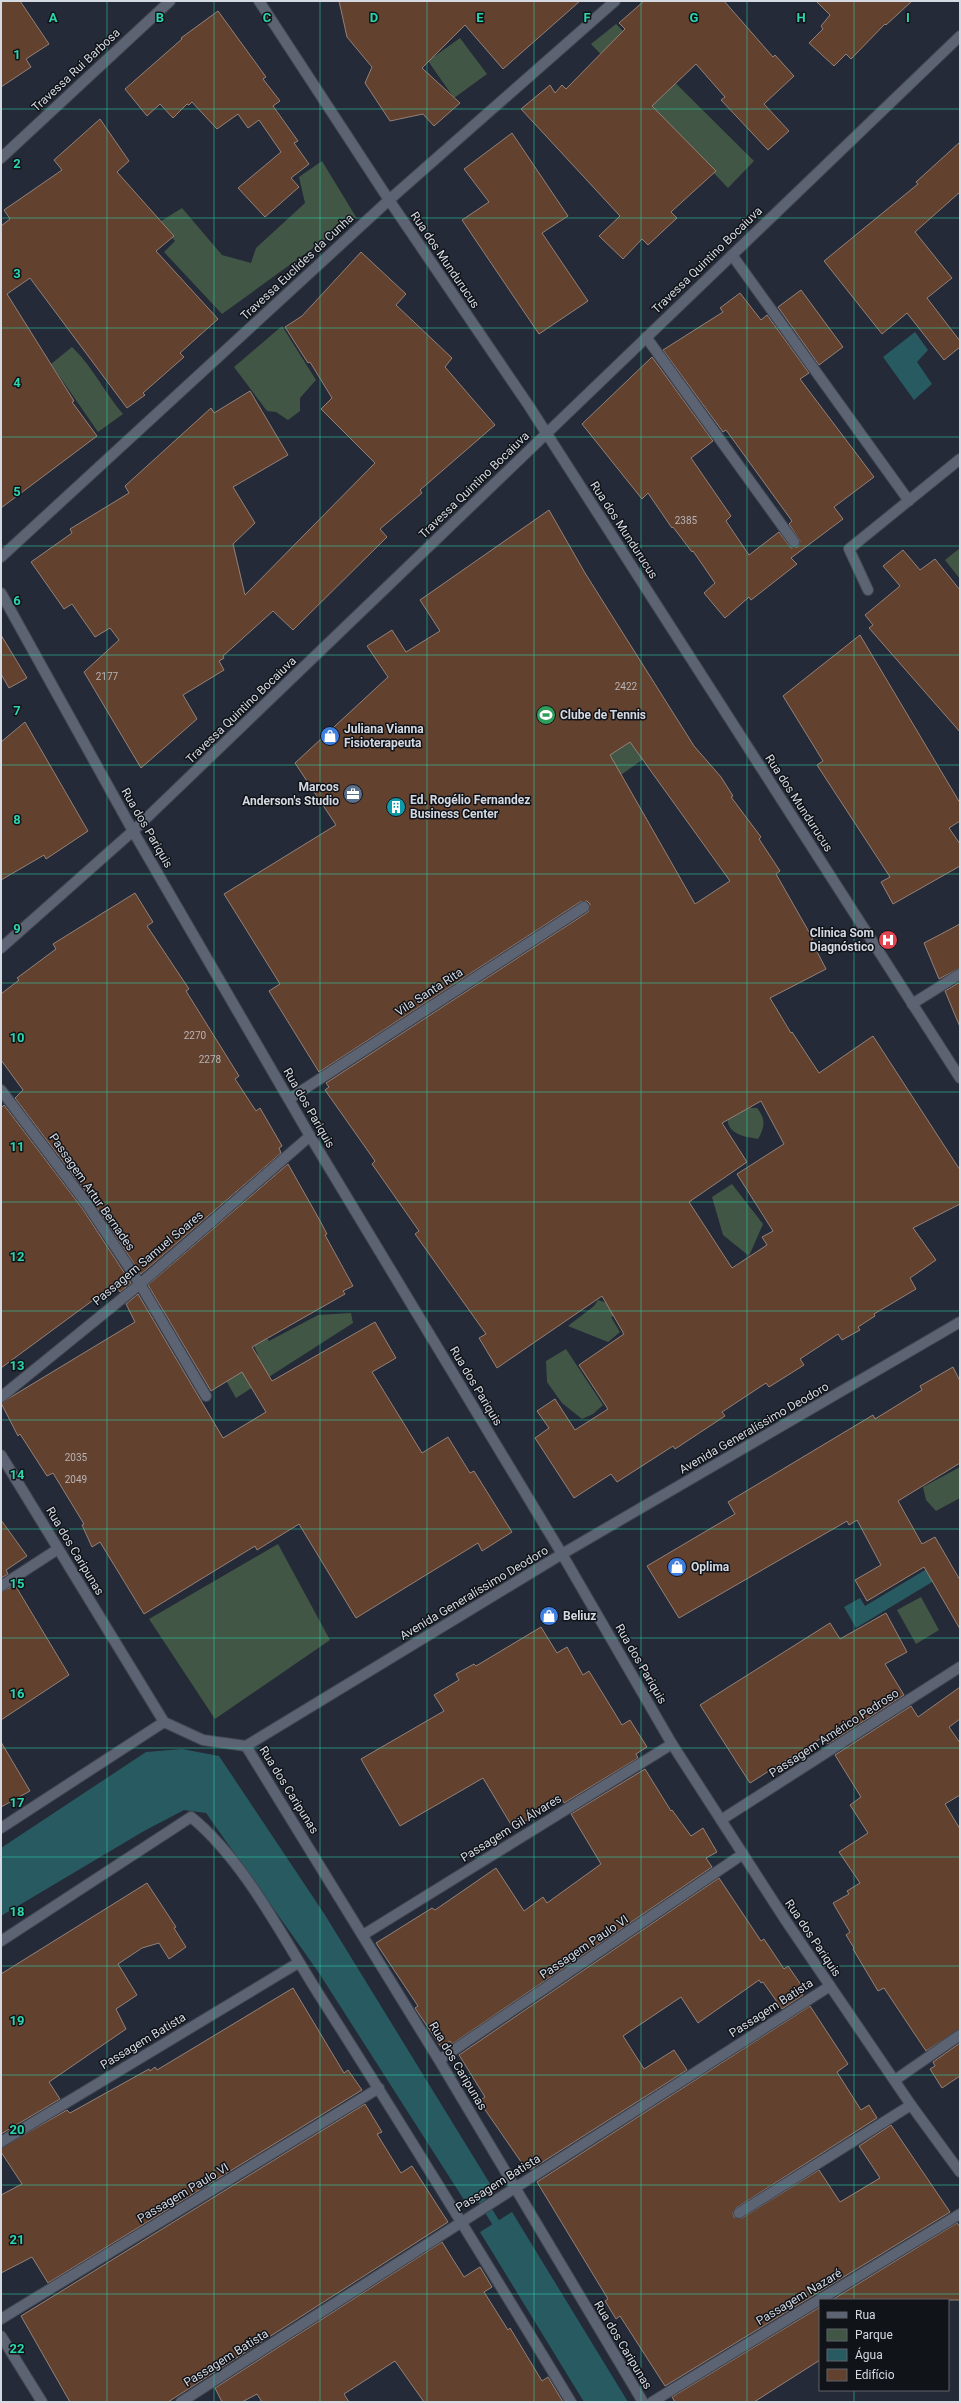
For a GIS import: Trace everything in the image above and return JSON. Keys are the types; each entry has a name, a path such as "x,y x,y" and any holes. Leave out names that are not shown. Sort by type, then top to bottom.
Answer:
{"street":[{"name":"Travessa Rui Barbosa","path":"1,158 170,1"},
{"name":"Rua dos Mundurucus","path":"259,1 389,200 547,433 960,1078"},
{"name":"Travessa Euclides da Cunha","path":"1,557 389,200 615,1"},
{"name":"Travessa Quintino Bocaiuva","path":"1,948 133,831 960,36"},
{"path":"732,255 909,501"},
{"path":"646,337 794,542"},
{"path":"868,590 849,550 960,459"},
{"name":"Rua dos Pariquis","path":"1,592 133,831 310,1136 562,1554 672,1744 830,1986 911,2105 960,2172"},
{"name":"Vila Santa Rita","path":"289,1099 584,907"},
{"path":"912,1004 960,974"},
{"name":"Passagem Artur Bernades","path":"1,1090 87,1204 140,1284 206,1396"},
{"name":"Passagem Samuel Soares","path":"1,1397 140,1284 310,1136"},
{"name":"Avenida Generalíssimo Deodoro","path":"246,1746 562,1554 960,1322"},
{"name":"Rua dos Caripunas","path":"1,1455 164,1722"},
{"path":"1,1586 58,1549"},
{"name":"Passagem Américo Pedroso","path":"721,1820 960,1667"},
{"path":"1,1828 164,1722 203,1740 246,1746"},
{"name":"Passagem Gil Álvares","path":"363,1935 672,1744"},
{"name":"Rua dos Caripunas","path":"246,1746 439,2060 642,2402"},
{"path":"1,1941 191,1817 212,1834 255,1894 462,2221 571,2402"},
{"name":"Passagem Paulo VI","path":"439,2060 743,1854"},
{"name":"Passagem Batista","path":"1,2142 298,1963"},
{"name":"Passagem Batista","path":"181,2402 830,1986"},
{"path":"895,2080 960,2034"},
{"name":"Passagem Paulo VI","path":"1,2319 379,2088"},
{"path":"740,2213 911,2105"},
{"name":"Passagem Nazaré","path":"821,2299 960,2214"},
{"name":"Passagem Nazaré","path":"652,2402 819,2300"},
{"path":"1,2336 42,2402"}],"green space":[{"path":"616,24 754,161 728,188 591,44"},
{"path":"460,38 487,74 454,98 428,61"},
{"path":"322,161 356,217 222,314 164,252 175,241 158,223 182,208 222,255 251,263 256,248 305,203 299,177"},
{"path":"282,326 316,380 300,398 300,411 288,420 276,412 267,411 234,367"},
{"path":"72,347 86,363 123,414 98,432 51,364"},
{"path":"960,548 960,579 945,560"},
{"path":"646,709 668,742 592,795 569,761"},
{"path":"748,1108 757,1108 763,1119 764,1123 762,1131 758,1139 746,1137 736,1133 729,1126 728,1114"},
{"path":"732,1184 763,1224 749,1256 723,1235 712,1197"},
{"path":"598,1300 623,1308 619,1315 611,1317 620,1332 608,1342 568,1326 594,1306"},
{"path":"351,1313 353,1323 236,1398 224,1377 258,1355 249,1335 261,1331 269,1341 318,1315"},
{"path":"566,1349 603,1405 593,1414 582,1419 562,1403 547,1382 546,1361"},
{"path":"960,1467 960,1498 936,1511 926,1500 923,1487"},
{"path":"278,1544 330,1640 215,1719 149,1619"},
{"path":"921,1597 939,1630 916,1644 897,1610"}],"water":[{"path":"915,332 928,350 917,362 932,384 914,400 883,357"},
{"path":"930,1567 937,1579 856,1628 844,1607 860,1598 865,1606"},
{"path":"182,1749 219,1756 325,1915 492,2187 466,2203 319,1973 206,1813 184,1810 144,1831 1,1916 1,1848 146,1752"},
{"path":"512,2212 628,2402 584,2402 480,2232"}],"building":[{"path":"1,1 20,1 49,44 26,59 31,67 1,87"},
{"path":"339,1 580,1 503,69 465,25 422,68 460,103 434,126 423,114 390,121 365,83 372,67 347,37"},
{"path":"644,1 724,1 773,57 775,55 794,76 764,104 789,131 768,150 721,100 725,97 696,64 652,106 716,171 671,212 677,218 648,245 642,239 623,259 599,236 620,216 521,109 550,85 555,93 562,85 566,89 625,29 619,23"},
{"path":"816,1 912,1 886,25 885,24 851,59 846,54 834,66 809,43 823,29 821,26 830,15"},
{"path":"218,11 266,77 263,79 280,101 273,106 298,141 294,143 309,164 291,178 299,187 265,217 238,188 281,152 259,120 248,128 238,114 217,129 192,102 189,105 187,104 173,118 160,104 147,116 125,89 182,39 181,38"},
{"path":"100,119 129,161 117,172 174,236 156,251 218,319 180,353 184,357 143,393 145,395 127,408 30,278 7,294 74,401 72,402 97,436 1,508 1,226 10,219 4,210 62,170 54,160"},
{"path":"512,133 568,216 542,233 588,301 539,334 462,220 489,202 464,169"},
{"path":"960,142 960,192 915,232 952,278 927,298 960,341 960,347 944,360 907,313 882,334 824,261 918,184 916,182"},
{"path":"361,252 406,294 396,305 452,358 445,367 495,425 420,490 422,493 380,529 387,537 293,630 273,611 223,656 224,658 219,661 224,670 183,695 197,719 141,768 84,672 119,640 110,628 95,637 72,604 64,609 31,562 72,533 70,529 129,493 125,486 211,408 214,413 250,391 288,455 233,487 255,523 233,544 245,595 375,463 321,409 332,398 310,362 308,363 285,327 302,316"},
{"path":"801,290 843,347 819,365 778,307"},
{"path":"740,293 761,320 767,315 809,373 800,379 874,477 834,507 843,519 791,558 797,564 751,600 749,597 725,618 704,593 715,583 693,551 692,552 673,527 672,528 648,493 642,499 582,424 652,357 713,441 691,458 731,516 726,521 749,555 779,532 791,548 798,547 800,541 789,524 792,521 726,430 723,432 663,350 723,312 720,308"},
{"path":"549,510 585,573 694,746 721,777 733,796 731,797 761,837 759,839 780,871 776,874 813,939 811,940 826,969 770,998 791,1033 792,1032 819,1073 873,1036 960,1170 960,1204 913,1228 936,1260 910,1278 916,1289 874,1314 875,1316 858,1327 860,1330 842,1340 838,1334 800,1359 804,1365 769,1387 766,1383 722,1412 725,1416 675,1449 673,1446 617,1482 611,1474 574,1498 535,1438 549,1428 537,1411 555,1399 575,1430 608,1409 579,1365 624,1334 602,1296 497,1368 479,1338 486,1334 415,1234 419,1231 372,1164 375,1161 325,1090 329,1087 326,1083 588,912 590,904 587,901 580,902 319,1072 269,991 280,984 224,894 336,825 295,763 388,677 367,646 392,630 406,652 440,631 420,600","holes":["630,742 730,881 695,904 610,755","761,1101 784,1144 737,1174 773,1231 762,1237 767,1245 732,1268 689,1202 747,1162 722,1123"]},
{"path":"903,550 920,570 935,559 960,590 960,732 869,628 873,625 865,615 900,586 883,566"},
{"path":"1,635 27,678 9,688 1,674"},
{"path":"860,635 960,803 960,821 949,828 960,844 960,866 893,904 881,882 890,877 817,765 823,761 783,696"},
{"path":"25,722 88,831 46,859 44,855 1,880 1,742"},
{"path":"135,893 153,922 147,926 189,989 186,991 239,1076 235,1079 256,1111 260,1108 282,1146 279,1148 281,1153 141,1274 92,1200 15,1098 23,1090 1,1060 1,994 19,980 17,978 56,949 53,944"},
{"path":"960,924 960,968 939,979 924,943"},
{"path":"960,982 960,1027 945,991"},
{"path":"4,1105 82,1208 131,1283 120,1292 115,1284 1,1368 1,1108"},
{"path":"288,1164 327,1234 325,1235 353,1286 343,1291 345,1294 252,1347 272,1381 375,1322 396,1358 372,1372 422,1453 448,1437 470,1473 474,1471 512,1532 482,1551 478,1543 356,1618 299,1524 257,1550 255,1546 144,1614 100,1542 92,1547 82,1525 84,1524 53,1473 47,1476 20,1434 18,1436 1,1403 135,1322 126,1304 138,1294 223,1438 266,1412 242,1372 211,1391 148,1285"},
{"path":"953,1367 960,1381 960,1463 898,1501 922,1544 935,1537 960,1580 960,1629 924,1567 867,1601 855,1580 881,1565 857,1520 849,1525 847,1521 679,1618 647,1566 735,1514 728,1502 873,1415 875,1419 922,1390 920,1386"},
{"path":"1,1520 27,1556 6,1570 8,1574 1,1578"},
{"path":"15,1585 69,1675 1,1720 1,1592"},
{"path":"886,1613 907,1652 885,1664 904,1695 828,1744 823,1737 750,1783 700,1705 830,1623 840,1639"},
{"path":"541,1627 557,1653 567,1647 583,1675 589,1671 622,1725 630,1720 647,1747 636,1754 638,1758 564,1803 562,1799 513,1828 483,1778 400,1826 361,1759 444,1711 434,1695 459,1680 456,1674 474,1664 476,1666"},
{"path":"960,1687 960,1719 949,1727 960,1743 960,1795 945,1804 960,1829 960,2029 926,2051 884,1988 878,1991 853,1949 854,1948 846,1935 850,1932 833,1903 849,1894 847,1891 860,1883 839,1852 868,1833 850,1805 861,1797 835,1755 911,1706 918,1717"},
{"path":"1,1742 30,1791 1,1807"},
{"path":"645,1769 671,1811 672,1810 691,1836 703,1828 717,1852 706,1858 712,1867 452,2044 450,2041 441,2047 415,2008 418,2006 376,1943 432,1908 435,1910 496,1868 524,1911 543,1897 547,1903 601,1864 571,1814"},
{"path":"719,1878 761,1941 764,1939 784,1969 788,1966 804,1989 801,1991 803,1995 782,2009 763,1982 761,1983 759,1980 698,2023 681,1997 623,2036 644,2069 674,2050 687,2070 530,2170 528,2168 526,2169 479,2101 485,2097 459,2055"},
{"path":"147,1883 176,1927 174,1928 186,1947 169,1959 159,1943 142,1948 118,1964 137,1995 116,2009 126,2029 49,2082 60,2099 1,2134 1,1974"},
{"path":"293,1988 344,2073 348,2070 362,2090 48,2283 32,2257 1,2273 1,2195 22,2184 1,2152 1,2148 67,2110 70,2113 149,2069 150,2071 155,2067 157,2070"},
{"path":"810,2006 848,2064 837,2072 861,2110 869,2105 877,2118 736,2208 733,2213 734,2217 742,2218 819,2170 840,2202 880,2178 859,2146 891,2125 950,2212 665,2386 620,2316 616,2319 605,2301 608,2299 537,2182"},
{"path":"960,2043 960,2076 942,2088 930,2069 935,2066 933,2062"},
{"path":"365,2104 382,2132 377,2134 401,2173 412,2166 448,2222 168,2402 70,2402 21,2316"},
{"path":"957,2223 960,2227 960,2300 834,2299"},
{"path":"442,2242 464,2277 480,2267 492,2287 484,2292 508,2330 510,2328 542,2381 548,2377 563,2402 424,2402 395,2361 344,2394 349,2402 262,2402 257,2394 242,2402 222,2402 215,2388"},
{"path":"819,2308 819,2361 754,2402 675,2402 672,2397"}],"waterway":[{"path":"473,2186 501,2231"}],"place":[{"name":"Clube de Tennis","path":"546,715"},
{"name":"Juliana Vianna Fisioterapeuta","path":"330,736"},
{"name":"Marcos Anderson's Studio","path":"353,794"},
{"name":"Ed. Rogélio Fernandez Business Center","path":"396,807"},
{"name":"Clinica Som Diagnóstico","path":"888,940"},
{"name":"Oplima","path":"677,1567"},
{"name":"Beliuz","path":"549,1616"}]}
